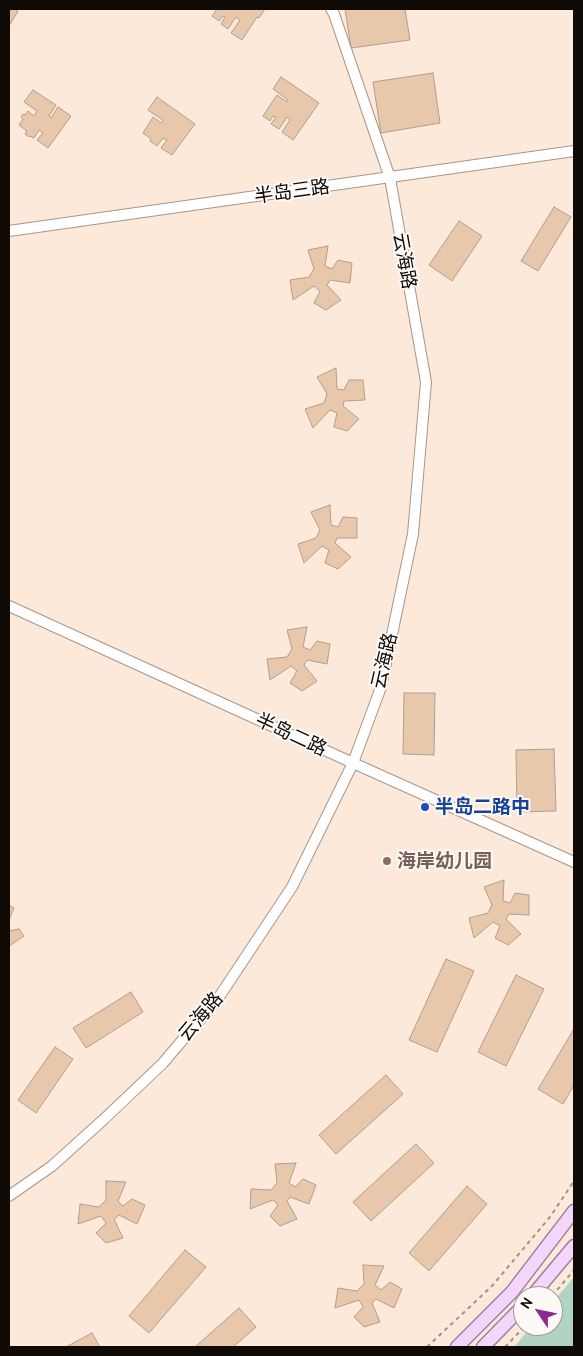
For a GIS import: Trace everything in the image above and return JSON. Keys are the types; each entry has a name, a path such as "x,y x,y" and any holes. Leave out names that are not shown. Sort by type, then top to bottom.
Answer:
{"main road":[{"path":"457,1347 512,1292 574,1211"},
{"path":"540,1286 574,1246"},
{"path":"482,1347 513,1316"}],"street":[{"name":"云海路","path":"9,1196 52,1166 103,1120 162,1063 219,997 292,888 354,764 381,687 413,534 426,382 390,178 331,9"},
{"name":"半岛三路","path":"9,232 574,151"},
{"name":"半岛二路","path":"9,606 354,764 574,862"}],"path":[{"path":"427,1347 492,1286 550,1217 574,1181"},
{"path":"560,1286 574,1270"},
{"path":"506,1347 516,1336"}],"green space":[{"path":"574,1277 574,1347 514,1347 523,1336 563,1336 563,1290"}],"building":[{"path":"9,9 18,11 9,26"},
{"path":"217,9 265,9 259,18 257,17 242,40 231,33 240,20 236,17 228,29 221,24 225,17 223,16 219,21 212,16"},
{"path":"345,9 405,9 410,40 351,48"},
{"path":"433,73 440,123 381,133 373,82"},
{"path":"281,77 319,103 293,140 282,132 290,120 287,117 279,129 271,124 276,117 273,116 270,121 263,116 277,95 287,102 288,100 273,89"},
{"path":"33,90 56,105 49,116 51,118 58,107 71,116 48,148 37,140 43,133 39,130 34,138 29,137 25,134 27,131 19,125 23,119 21,117 23,114 25,115 28,111 34,116 37,111 24,102"},
{"path":"157,97 195,124 172,155 161,148 167,140 163,138 157,146 143,133 153,117 161,123 163,120 148,110"},
{"path":"554,207 571,217 538,271 521,261"},
{"path":"459,221 482,236 452,281 429,265"},
{"path":"328,246 325,266 332,269 338,260 352,263 350,283 330,280 327,285 341,300 326,310 314,303 320,291 314,286 293,300 290,280 309,277 314,269 308,250"},
{"path":"336,368 337,389 344,390 349,380 363,380 365,400 344,401 343,406 359,419 347,431 334,427 337,413 330,410 313,428 305,409 324,403 327,394 317,377"},
{"path":"330,505 331,525 338,527 343,517 357,518 357,538 337,538 335,543 351,557 338,569 325,563 329,550 322,546 304,563 298,544 316,538 320,530 311,512"},
{"path":"307,627 303,647 310,650 317,641 330,644 327,664 307,660 304,665 317,681 302,691 290,683 297,671 291,666 270,680 267,659 287,657 292,649 287,630"},
{"path":"404,693 435,693 434,755 403,754"},
{"path":"554,749 556,811 517,812 516,750"},
{"path":"504,880 503,901 510,903 515,893 529,895 529,915 509,914 506,919 521,934 508,945 495,938 500,926 493,922 474,938 469,918 488,913 492,905 484,887"},
{"path":"9,905 14,908 9,920"},
{"path":"19,929 24,936 9,946 9,931"},
{"path":"446,959 474,971 437,1052 409,1040"},
{"path":"516,975 544,989 506,1066 478,1052"},
{"path":"131,992 143,1012 86,1048 73,1028"},
{"path":"574,1029 574,1085 563,1104 538,1089"},
{"path":"55,1047 73,1059 36,1113 18,1100"},
{"path":"386,1075 403,1094 336,1154 319,1135"},
{"path":"416,1144 434,1163 371,1221 353,1202"},
{"path":"296,1163 289,1183 295,1187 303,1179 316,1185 309,1204 290,1197 287,1201 297,1219 280,1226 270,1216 278,1205 273,1200 250,1209 251,1189 271,1190 277,1183 275,1164"},
{"path":"106,1181 126,1182 118,1201 123,1206 132,1199 145,1205 137,1224 119,1215 114,1219 123,1238 106,1243 96,1233 106,1223 101,1216 78,1224 80,1204 99,1207 106,1200"},
{"path":"467,1186 487,1204 429,1271 409,1253"},
{"path":"185,1250 206,1267 149,1333 129,1316"},
{"path":"363,1265 384,1266 375,1285 381,1290 390,1282 402,1289 394,1308 376,1299 372,1303 380,1322 364,1327 354,1317 363,1307 359,1300 335,1308 338,1288 357,1291 364,1284"},
{"path":"239,1308 256,1327 233,1347 195,1347"},
{"path":"92,1333 100,1347 66,1347"}],"place":[{"name":"半岛二路中","path":"425,807"},
{"name":"海岸幼儿园","path":"387,861"}]}
